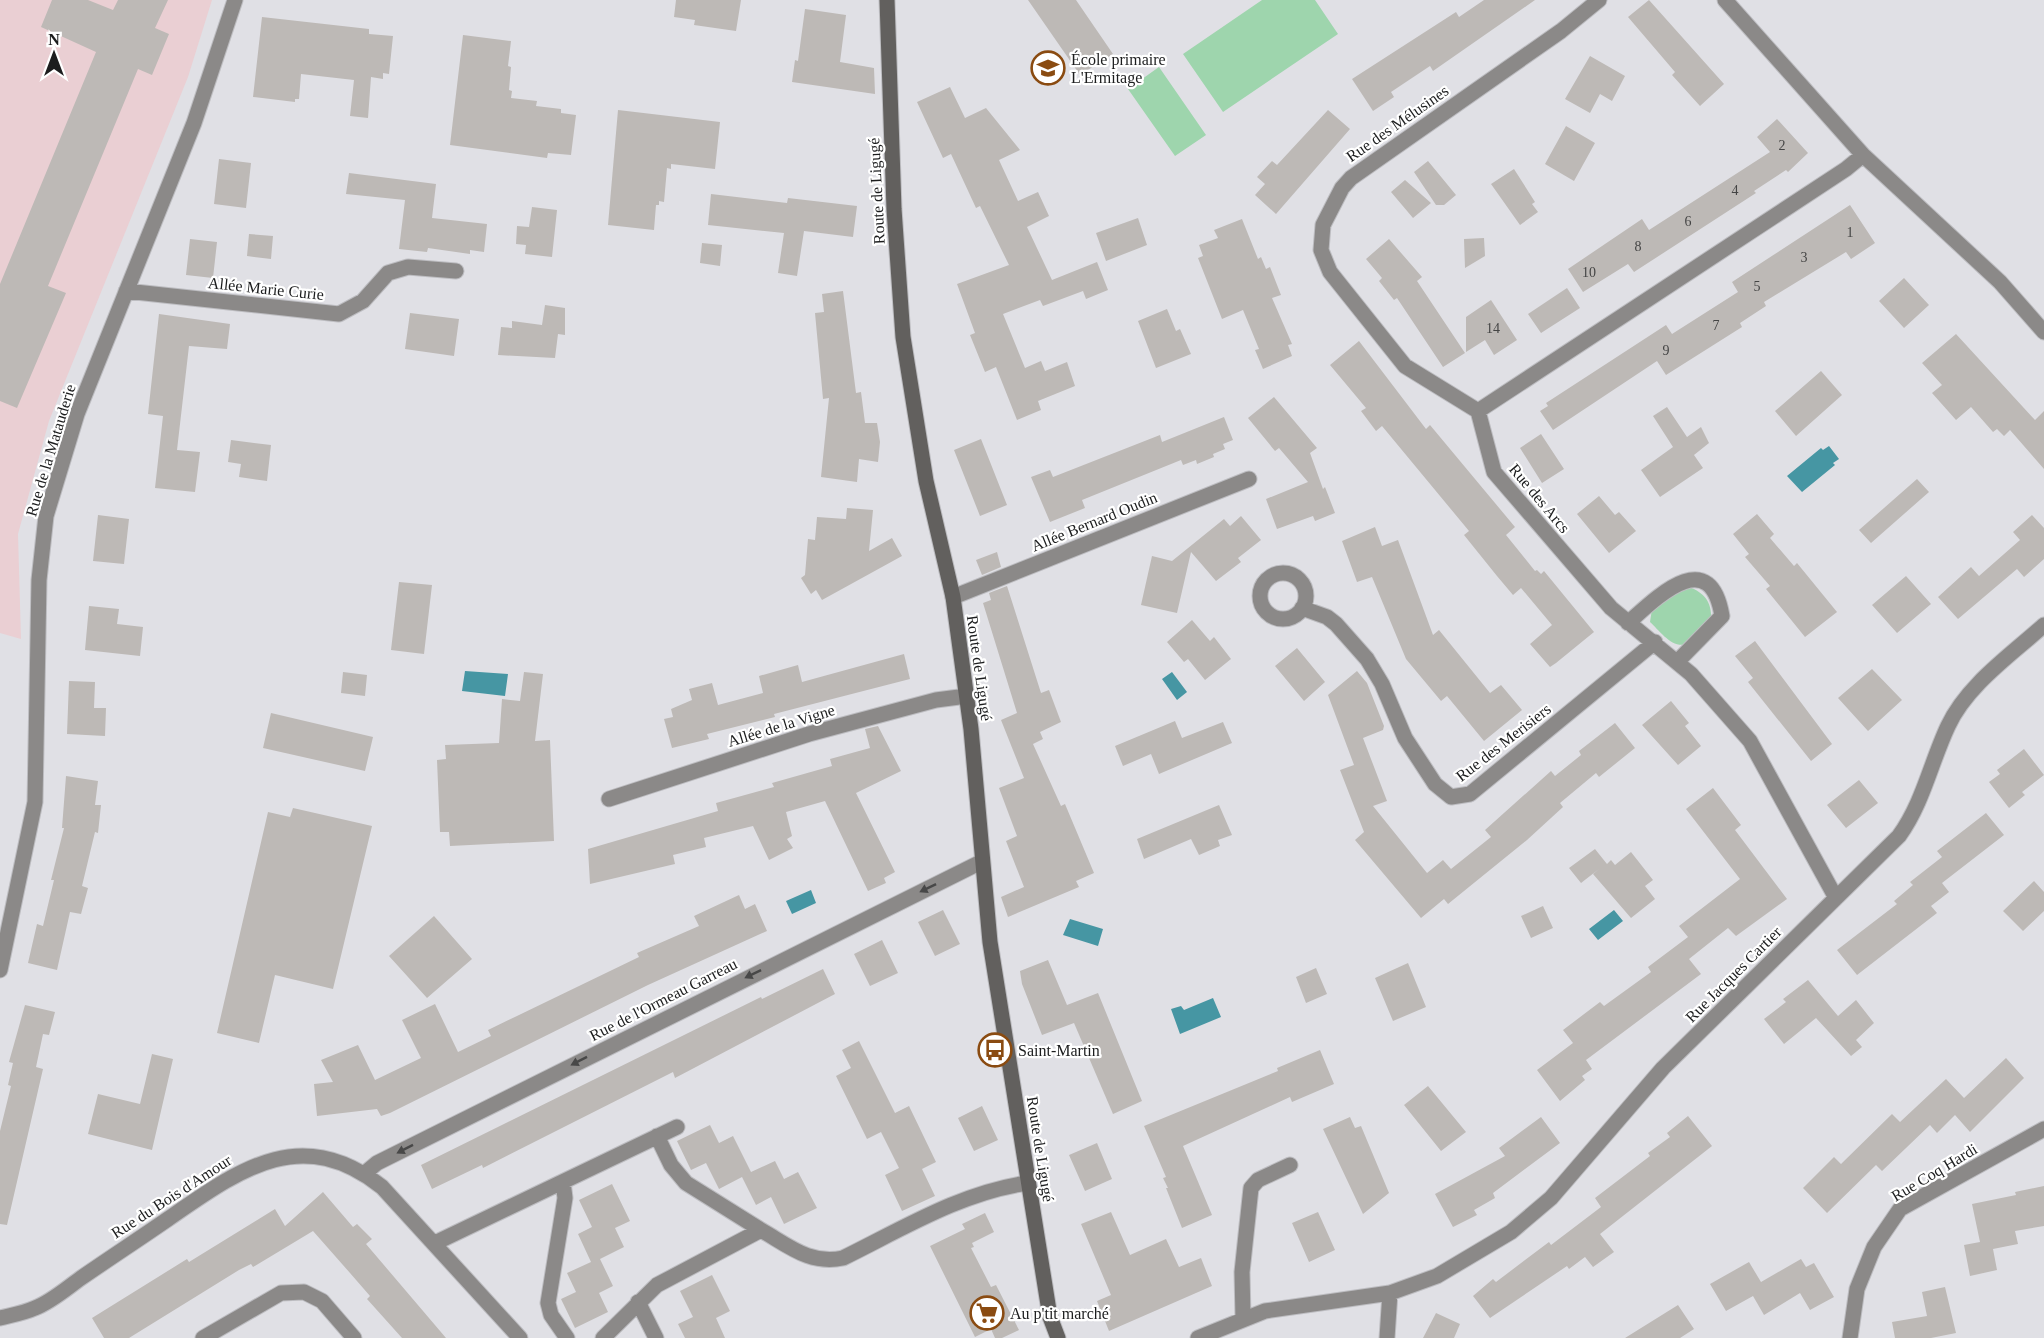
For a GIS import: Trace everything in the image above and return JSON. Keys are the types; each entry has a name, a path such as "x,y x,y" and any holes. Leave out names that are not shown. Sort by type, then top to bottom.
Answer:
{"street":[{"name":"Rue de la Matauderie","path":"0,970 35,802 39,580 46,516 77,414 192,130 235,0"},
{"name":"Route de Ligugé","path":"887,0 894,209 903,337 926,481 953,597 967,696 990,942 1050,1317 1058,1338"},
{"name":"Rue des Mélusines","path":"1478,411 1405,366 1330,272 1321,250 1323,225 1342,188 1351,178 1566,27 1599,0"},
{"path":"1725,0 1863,155 2000,282 2044,332"},
{"path":"1478,411 1846,169 1863,155"},
{"name":"Allée Marie Curie","path":"126,291 339,314 363,301 388,273 408,267 456,271"},
{"name":"Rue des Arcs","path":"1478,411 1494,472 1587,582 1628,623 1655,642 1677,662 1750,741 1836,898"},
{"name":"Allée Bernard Oudin","path":"953,597 1249,479"},
{"path":"1628,623 1678,582 1691,578 1706,584 1719,598 1722,616 1677,662"},
{"name":"Rue des Merisiers","path":"1302,608 1327,617 1336,624 1366,659 1382,684 1405,738 1435,784 1450,797 1470,794 1655,642"},
{"name":"Rue Jacques Cartier","path":"1198,1338 1265,1311 1390,1293 1437,1276 1481,1251 1523,1223 1551,1198 1664,1068 1885,851 1911,820 1948,724 1981,681 2044,625"},
{"name":"Allée de la Vigne","path":"609,799 809,735 936,700 967,696"},
{"name":"Rue de l'Ormeau Garreau","path":"365,1173 377,1163 981,862"},
{"path":"435,1243 677,1127"},
{"name":"Rue Coq Hardi","path":"1850,1338 1857,1289 1874,1247 1900,1209 2044,1129"},
{"path":"657,1136 671,1165 686,1183 810,1258 826,1262 843,1258 969,1197 996,1188 1028,1183"},
{"name":"Rue du Bois d'Amour","path":"0,1318 37,1308 197,1199 250,1166 276,1159 307,1155 335,1161 365,1173 382,1187 520,1338"},
{"path":"1244,1318 1242,1272 1251,1188 1258,1180 1290,1165"},
{"path":"563,1182 565,1198 548,1303 551,1315 567,1338"},
{"path":"603,1338 657,1285 761,1230"},
{"path":"203,1338 281,1293 304,1292 322,1301 354,1338"},
{"path":"1387,1338 1390,1293"},
{"path":"638,1302 656,1338"}],"shaded area":[{"path":"0,0 212,0 188,77 49,421 18,534 21,639 0,633"}],"green space":[{"path":"1262,0 1315,0 1338,34 1223,112 1183,54"},
{"path":"1159,67 1206,135 1175,156 1128,89"},
{"path":"1686,586 1705,597 1710,606 1711,618 1687,644 1682,645 1671,642 1650,622 1652,609"}],"water":[{"path":"1829,446 1839,459 1833,463 1835,465 1802,492 1787,476 1821,448 1823,450"},
{"path":"465,671 508,674 505,696 462,691"},
{"path":"1172,672 1187,692 1177,700 1162,679"},
{"path":"811,890 816,903 792,914 786,901"},
{"path":"1614,910 1623,921 1598,940 1589,929"},
{"path":"1070,919 1103,929 1098,946 1063,935"},
{"path":"1213,998 1221,1017 1180,1034 1171,1009 1181,1006 1184,1010"}],"building":[{"path":"52,0 88,0 113,10 118,0 168,0 155,28 169,34 152,75 138,69 48,286 66,293 17,408 0,401 0,284 96,52 41,27"},
{"path":"676,0 741,0 736,31 694,25 695,20 674,17"},
{"path":"1028,0 1076,0 1113,54 1080,75"},
{"path":"1484,0 1535,0 1433,71 1430,66 1391,92 1394,97 1373,111 1352,79 1456,12 1459,17"},
{"path":"1649,0 1724,84 1700,106 1672,75 1675,72 1628,17"},
{"path":"805,9 846,15 840,62 874,68 875,94 792,82 795,60 798,61"},
{"path":"262,17 369,29 369,34 393,36 389,74 383,73 383,79 371,77 368,118 350,116 354,80 301,74 299,99 295,99 295,102 253,97"},
{"path":"463,35 511,41 508,66 511,67 509,90 512,91 511,98 537,101 536,106 561,109 561,113 576,115 571,155 548,153 547,158 450,145"},
{"path":"1590,56 1625,76 1612,101 1600,94 1590,113 1565,99"},
{"path":"950,87 965,118 986,108 1020,150 999,160 1018,201 1038,192 1049,216 1027,227 1052,280 1097,262 1108,290 1086,299 1083,291 1043,306 1040,300 1003,314 1025,368 1041,361 1045,371 1067,362 1075,386 1038,401 1041,410 1017,420 996,367 985,372 970,335 975,333 957,284 1009,265 980,206 976,208 951,154 943,158 917,102"},
{"path":"618,110 720,122 715,169 671,164 671,169 667,168 664,202 659,201 659,205 656,205 654,230 608,225"},
{"path":"1328,110 1350,129 1276,214 1255,195 1265,184 1257,177 1272,161 1277,165"},
{"path":"1777,119 1808,153 1788,172 1786,170 1754,191 1756,193 1634,272 1628,264 1583,292 1568,269 1642,219 1649,230 1770,152 1757,137"},
{"path":"1566,126 1595,143 1574,181 1545,164"},
{"path":"219,159 251,163 246,208 214,204"},
{"path":"1428,161 1456,195 1444,205 1436,205 1414,172"},
{"path":"1514,169 1535,202 1532,204 1538,212 1520,225 1491,184"},
{"path":"349,173 436,184 432,218 487,224 484,252 470,250 470,254 428,248 427,252 399,249 405,200 346,194"},
{"path":"1405,180 1431,203 1413,218 1391,192"},
{"path":"711,194 787,203 788,198 857,206 853,237 804,231 797,276 778,273 784,233 708,225"},
{"path":"1850,205 1875,243 1851,259 1846,252 1764,302 1766,306 1740,323 1742,327 1666,375 1657,361 1553,430 1540,411 1548,406 1546,403 1666,325 1672,334 1738,292 1732,282"},
{"path":"532,207 557,210 552,257 525,254 526,245 516,244 517,226 529,227"},
{"path":"1138,218 1147,245 1106,261 1096,233"},
{"path":"1242,219 1258,259 1261,257 1266,269 1270,267 1281,295 1272,298 1292,344 1288,345 1292,356 1263,369 1255,350 1259,349 1243,310 1222,319 1198,258 1203,256 1199,245 1218,238 1214,230"},
{"path":"249,234 273,236 271,259 247,256"},
{"path":"1484,238 1485,256 1465,268 1464,239"},
{"path":"190,239 217,242 213,278 186,275"},
{"path":"1389,239 1422,277 1417,281 1465,353 1443,367 1397,298 1394,300 1379,281 1382,278 1366,259"},
{"path":"702,243 722,245 720,266 700,263"},
{"path":"1904,278 1929,305 1904,328 1879,301"},
{"path":"1567,288 1580,308 1541,333 1528,314"},
{"path":"843,291 856,393 861,392 865,423 877,423 880,442 878,462 859,459 857,482 821,477 829,398 823,399 815,313 824,312 822,294"},
{"path":"1491,300 1517,340 1494,355 1485,340 1466,352 1466,317"},
{"path":"545,305 565,308 565,335 558,334 555,358 498,355 501,327 512,328 512,321 542,325"},
{"path":"1167,309 1176,331 1180,329 1191,354 1156,368 1138,321"},
{"path":"410,313 459,319 454,356 405,349"},
{"path":"159,314 230,324 227,349 189,346 177,450 200,452 195,492 155,488 163,416 148,414"},
{"path":"1956,334 2035,420 2044,411 2044,469 2010,430 2004,436 1997,429 1993,432 1971,407 1956,420 1932,393 1942,385 1922,363"},
{"path":"1359,341 1426,429 1430,425 1515,527 1506,535 1535,571 1541,574 1544,571 1594,632 1550,667 1530,644 1552,625 1521,588 1513,595 1464,535 1469,531 1382,426 1376,431 1361,411 1366,408 1330,365"},
{"path":"1821,371 1842,395 1796,436 1775,411"},
{"path":"1274,397 1317,448 1310,453 1323,489 1325,487 1335,513 1315,521 1313,516 1277,529 1266,499 1308,482 1279,448 1275,451 1248,418"},
{"path":"1667,407 1687,437 1701,427 1709,443 1694,455 1703,468 1660,497 1641,470 1673,447 1653,416"},
{"path":"1224,417 1233,440 1223,444 1225,449 1213,454 1214,457 1197,464 1196,460 1183,465 1181,460 1082,500 1085,508 1050,522 1031,477 1050,470 1053,477 1160,435 1162,442"},
{"path":"1541,434 1564,469 1542,483 1520,448"},
{"path":"981,439 1007,505 980,516 954,450"},
{"path":"231,440 271,445 267,481 239,477 241,464 228,462"},
{"path":"1917,479 1929,492 1871,543 1859,530"},
{"path":"1599,496 1615,515 1619,512 1636,531 1609,553 1577,514"},
{"path":"847,508 873,510 869,551 892,538 902,556 822,600 816,590 811,594 801,578 805,575 808,539 815,540 817,517 846,519"},
{"path":"1757,514 1774,534 1770,538 1794,566 1797,563 1837,612 1805,637 1766,589 1770,586 1745,557 1749,554 1733,534"},
{"path":"98,515 129,519 124,564 93,561"},
{"path":"2032,515 2044,528 2044,559 2024,577 2017,569 1958,619 1938,597 1971,567 1979,576 2020,540 2013,532"},
{"path":"1241,516 1261,540 1238,558 1241,562 1216,581 1191,552 1177,613 1141,605 1152,556 1172,561 1224,519 1230,526"},
{"path":"1375,527 1382,546 1398,540 1433,635 1439,630 1490,693 1501,685 1522,710 1484,741 1447,696 1441,701 1406,659 1372,577 1357,582 1342,541"},
{"path":"997,552 1001,567 982,575 976,560"},
{"path":"1906,576 1931,604 1897,633 1872,605"},
{"path":"399,582 432,585 424,654 391,650"},
{"path":"1007,586 1041,693 1049,690 1061,722 1040,732 1043,739 1033,744 1061,806 1065,804 1094,873 1076,881 1079,887 1008,917 1001,897 1024,887 1006,841 1017,836 999,788 1024,778 1001,720 1017,713 983,603 991,600 989,593"},
{"path":"89,606 119,609 117,624 143,627 140,656 85,650"},
{"path":"1192,620 1210,641 1214,637 1231,659 1205,680 1188,659 1184,662 1167,642"},
{"path":"1755,641 1832,744 1811,761 1748,682 1753,678 1735,656"},
{"path":"1297,648 1325,682 1304,701 1275,666"},
{"path":"904,654 910,679 774,714 775,717 707,734 709,739 672,748 664,719 673,717 671,709 692,700 689,689 712,683 718,705 763,693 759,676 798,665 802,682"},
{"path":"1872,669 1902,700 1868,731 1838,698"},
{"path":"1357,671 1367,683 1384,726 1383,730 1363,738 1387,801 1373,806 1427,873 1443,860 1451,869 1491,837 1485,830 1551,771 1555,776 1581,755 1579,751 1615,723 1635,748 1599,777 1596,773 1560,803 1563,807 1527,840 1448,904 1444,899 1421,918 1355,840 1364,832 1340,770 1354,765 1328,695"},
{"path":"343,672 367,675 365,696 341,693"},
{"path":"524,672 543,674 535,741 550,740 554,841 450,846 449,832 440,832 437,760 446,759 445,745 499,743 502,699 520,701"},
{"path":"69,681 95,682 94,708 106,708 105,736 67,734"},
{"path":"1671,701 1689,723 1685,726 1701,746 1678,765 1642,725"},
{"path":"271,713 373,737 365,771 263,748"},
{"path":"1175,721 1182,738 1223,722 1232,743 1159,774 1151,754 1123,766 1115,746"},
{"path":"878,726 901,771 856,793 895,872 884,878 886,883 868,891 825,801 786,812 792,836 787,839 793,848 769,860 753,826 704,838 706,847 673,855 675,864 590,884 588,849 718,811 716,803 774,787 772,783 832,766 830,759 870,748 865,729"},
{"path":"2024,749 2044,775 2022,792 2025,795 2009,808 1989,782 2000,774 1997,770"},
{"path":"66,776 98,781 95,805 101,805 98,833 95,832 82,886 88,888 81,914 70,912 57,970 28,963 37,924 43,926 54,880 51,880 64,828 62,828"},
{"path":"1859,780 1878,803 1846,828 1827,805"},
{"path":"1713,788 1741,825 1735,830 1787,899 1736,936 1728,928 1689,959 1701,974 1586,1060 1592,1069 1582,1076 1585,1080 1560,1101 1537,1070 1573,1043 1563,1030 1600,1002 1604,1006 1651,972 1648,967 1688,937 1679,926 1740,879 1686,809"},
{"path":"1219,805 1232,835 1218,840 1220,846 1199,855 1191,839 1144,859 1137,839"},
{"path":"293,808 372,826 333,989 275,975 259,1043 217,1033 268,812 290,817"},
{"path":"1986,813 2004,835 1942,883 1949,892 1931,906 1937,913 1857,975 1837,950 1897,904 1894,901 1913,885 1910,882 1942,857 1937,851"},
{"path":"1595,849 1607,864 1611,860 1615,865 1631,852 1653,880 1645,886 1655,899 1631,918 1593,874 1599,869 1581,883 1569,868"},
{"path":"2034,881 2044,892 2044,911 2023,931 2003,911"},
{"path":"739,895 745,909 755,904 767,931 648,985 390,1113 381,1116 377,1109 317,1116 314,1084 333,1082 321,1060 358,1045 375,1080 421,1058 402,1020 435,1004 458,1052 491,1036 488,1030 639,957 637,953 699,926 694,916"},
{"path":"1543,906 1553,928 1531,938 1521,916"},
{"path":"943,910 960,944 935,956 918,922"},
{"path":"434,916 472,959 427,998 389,956"},
{"path":"882,940 898,973 870,986 854,954"},
{"path":"1048,960 1067,1005 1098,993 1142,1101 1113,1114 1074,1023 1042,1035 1022,984 1020,971"},
{"path":"1408,963 1426,1007 1393,1021 1375,978"},
{"path":"1316,968 1327,994 1306,1003 1296,977"},
{"path":"823,969 835,994 675,1078 673,1072 483,1168 482,1165 432,1189 421,1165 761,997 762,999"},
{"path":"1808,980 1838,1016 1856,1000 1874,1023 1856,1040 1862,1047 1851,1056 1816,1018 1784,1044 1764,1019 1786,1002 1783,999"},
{"path":"25,1005 55,1012 49,1035 43,1034 36,1067 43,1069 7,1225 0,1224 0,1131 11,1086 8,1085 13,1063 9,1062"},
{"path":"859,1041 895,1113 909,1106 936,1162 922,1169 935,1196 902,1211 885,1175 899,1168 881,1132 867,1139 836,1076 851,1068 842,1050"},
{"path":"1320,1050 1334,1084 1292,1102 1290,1097 1183,1146 1212,1215 1182,1228 1166,1188 1168,1188 1163,1178 1166,1177 1144,1126 1278,1071 1277,1068"},
{"path":"152,1054 173,1059 152,1150 88,1134 98,1094 140,1104"},
{"path":"2006,1058 2024,1078 1970,1132 1955,1115 1937,1133 1930,1125 1882,1171 1876,1165 1827,1213 1803,1188 1834,1157 1841,1164 1892,1114 1900,1122 1946,1079 1964,1098"},
{"path":"1428,1086 1466,1132 1441,1151 1404,1105"},
{"path":"982,1106 998,1140 974,1151 958,1118"},
{"path":"1688,1116 1712,1146 1600,1234 1614,1252 1593,1267 1585,1257 1569,1269 1567,1266 1490,1318 1473,1296 1493,1279 1496,1282 1549,1242 1551,1245 1601,1207 1595,1198 1650,1156 1648,1153 1670,1137 1667,1133"},
{"path":"1350,1117 1355,1128 1361,1126 1389,1193 1363,1214 1323,1129"},
{"path":"1541,1117 1560,1143 1493,1193 1495,1198 1474,1210 1477,1215 1453,1227 1435,1194 1505,1156 1499,1148"},
{"path":"710,1125 719,1143 733,1136 751,1172 775,1161 784,1179 798,1172 817,1208 784,1224 771,1197 756,1205 742,1177 719,1189 706,1163 691,1170 677,1141"},
{"path":"1097,1143 1112,1179 1085,1191 1069,1155"},
{"path":"612,1184 630,1221 615,1228 624,1247 600,1259 613,1286 599,1293 608,1312 575,1328 561,1299 576,1292 567,1273 591,1262 578,1234 592,1227 579,1200"},
{"path":"2044,1186 2044,1226 2015,1231 2018,1244 1993,1249 1997,1270 1970,1276 1964,1245 1980,1242 1972,1204 2016,1195 2015,1192"},
{"path":"323,1192 353,1227 357,1224 372,1239 366,1244 446,1338 402,1338 367,1299 370,1296 313,1231 253,1267 251,1264 239,1270 129,1338 104,1338 92,1318 187,1259 189,1262 275,1209 285,1226"},
{"path":"1111,1212 1130,1255 1166,1239 1179,1267 1201,1258 1212,1286 1109,1331 1097,1301 1111,1295 1081,1224"},
{"path":"1318,1212 1335,1250 1309,1262 1292,1223"},
{"path":"985,1213 994,1232 972,1243 974,1247 971,1248 991,1287 996,1285 1019,1330 1002,1338 995,1338 991,1329 975,1337 930,1246 965,1229 962,1224"},
{"path":"1801,1259 1806,1267 1814,1263 1834,1297 1810,1310 1800,1293 1764,1315 1753,1296 1726,1311 1710,1284 1749,1262 1761,1282"},
{"path":"712,1275 730,1311 716,1318 725,1338 685,1338 678,1324 693,1317 680,1291"},
{"path":"1945,1287 1956,1333 1931,1338 1895,1338 1892,1322 1927,1316 1922,1292"},
{"path":"1678,1305 1694,1329 1680,1338 1625,1338"},
{"path":"1436,1313 1460,1324 1454,1338 1423,1338"}],"place":[{"name":"École primaire L'Ermitage","path":"1048,68"},
{"name":"Saint-Martin","path":"995,1050"},
{"name":"Au p'tit marché","path":"987,1313"}]}
